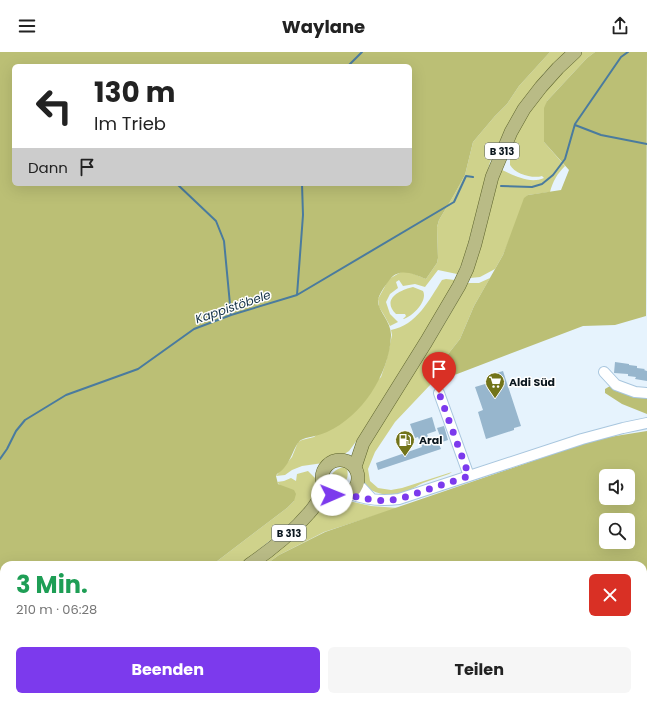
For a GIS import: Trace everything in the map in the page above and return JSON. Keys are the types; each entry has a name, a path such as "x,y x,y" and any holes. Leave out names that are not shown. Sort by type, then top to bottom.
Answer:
{"main road":[{"name":"B 313","path":"355,467 363,443 426,342 459,286 467,269 492,177 511,132 524,109 541,87 575,52"},
{"name":"B 313","path":"343,460 363,443"},
{"path":"336,460 343,460 355,467 359,478 354,489 338,497 329,493 322,478 324,470 330,463 336,460"},
{"name":"B 313","path":"255,561 299,524 311,511 320,496 329,493"}],"street":[{"path":"604,372 616,385 634,392 647,393"},
{"path":"439,393 469,476"},
{"path":"354,489 359,498 384,501 399,499 589,437 643,424"}],"green space":[{"path":"0,52 550,52 519,86 507,104 473,142 465,175 439,220 437,227 437,263 426,279 416,275 401,273 392,277 385,286 378,300 378,304 389,326 391,336 389,351 379,379 362,405 340,425 327,432 301,440 298,443 286,466 276,476 278,484 294,490 296,494 294,501 287,508 217,561 0,561"},
{"path":"550,52 566,52 544,73 519,107 505,130 490,162 464,259 457,274 438,270 425,287 415,284 403,286 399,280 396,282 398,288 390,294 386,302 390,314 398,322 390,326 379,307 378,299 389,279 401,272 409,272 426,279 437,263 437,227 439,220 465,175 473,142 507,104 519,86"},
{"path":"582,52 595,52 587,58 547,101 544,142 565,166 552,184 550,192 528,195 503,255 495,269 480,277 470,278 483,238 497,178 502,170 528,180 539,180 544,178 542,176 529,176 516,171 510,165 510,157 517,148 514,145 508,153 525,118 561,71"},
{"path":"595,52 647,52 646,316 615,325 583,326 431,384 430,377 460,339 474,306 503,255 524,198 528,195 561,190 569,170 544,142 544,108 547,101 587,58"},
{"path":"490,278 474,306 460,339 430,377 431,384 395,422 375,452 368,469 370,481 378,488 391,490 452,472 394,495 372,491 361,480 360,474 361,464 369,444 426,354 468,283 479,283"},
{"path":"442,280 455,280 442,305 366,428 349,451 343,455 330,458 323,463 302,466 285,475 276,476 292,457 298,442 314,437 381,377 392,335 391,330 408,323 415,317 427,303"},
{"path":"413,287 423,291 424,295 422,303 411,315 403,319 406,316 405,314 396,314 390,304 391,300 403,290"},
{"path":"610,386 621,391 647,394 647,414 622,404 605,393 605,389"},
{"path":"647,431 647,561 271,561 279,555 325,532 597,439"},
{"path":"344,467 347,469 348,473 345,483 332,489 330,487 330,480 332,474 337,469"},
{"path":"308,471 316,479 317,489 314,496 299,515 245,561 217,561 287,508 294,501 277,482 291,478 296,481 297,474"},
{"path":"341,500 371,506 398,508 324,532 279,555 271,561 264,561 325,506 333,501"}],"building":[{"path":"615,362 629,364 637,366 637,368 645,369 644,370 647,371 647,381 635,379 636,377 628,376 628,374 614,373"},
{"name":"Aldi Süd","path":"503,371 521,426 514,428 514,430 486,439 478,412 483,410 475,387 495,381 493,374"},
{"path":"432,417 436,431 427,434 431,444 438,442 441,449 378,470 376,463 422,447 418,437 415,438 410,424"},
{"path":"444,426 448,440 442,442 437,428"}],"waterway":[{"path":"350,64 362,52"},
{"name":"Kappistöbele","path":"501,186 532,187 542,184 553,175 565,159 575,124 621,57 628,52"},
{"name":"Kappistöbele","path":"575,125 601,135 647,144"},
{"name":"Kappistöbele","path":"0,459 16,431 25,420 66,395 138,369 194,329 231,315 297,295 454,202 466,176 473,177"},
{"path":"179,186 216,221 224,241 231,315"},
{"path":"297,295 303,215 302,186"}],"place":[{"name":"Aldi Süd","path":"495,399"},
{"name":"Aral","path":"405,457"}],"route":[{"path":"332,495 338,497 350,494 359,498 384,501 399,499 469,476 439,393"}]}
